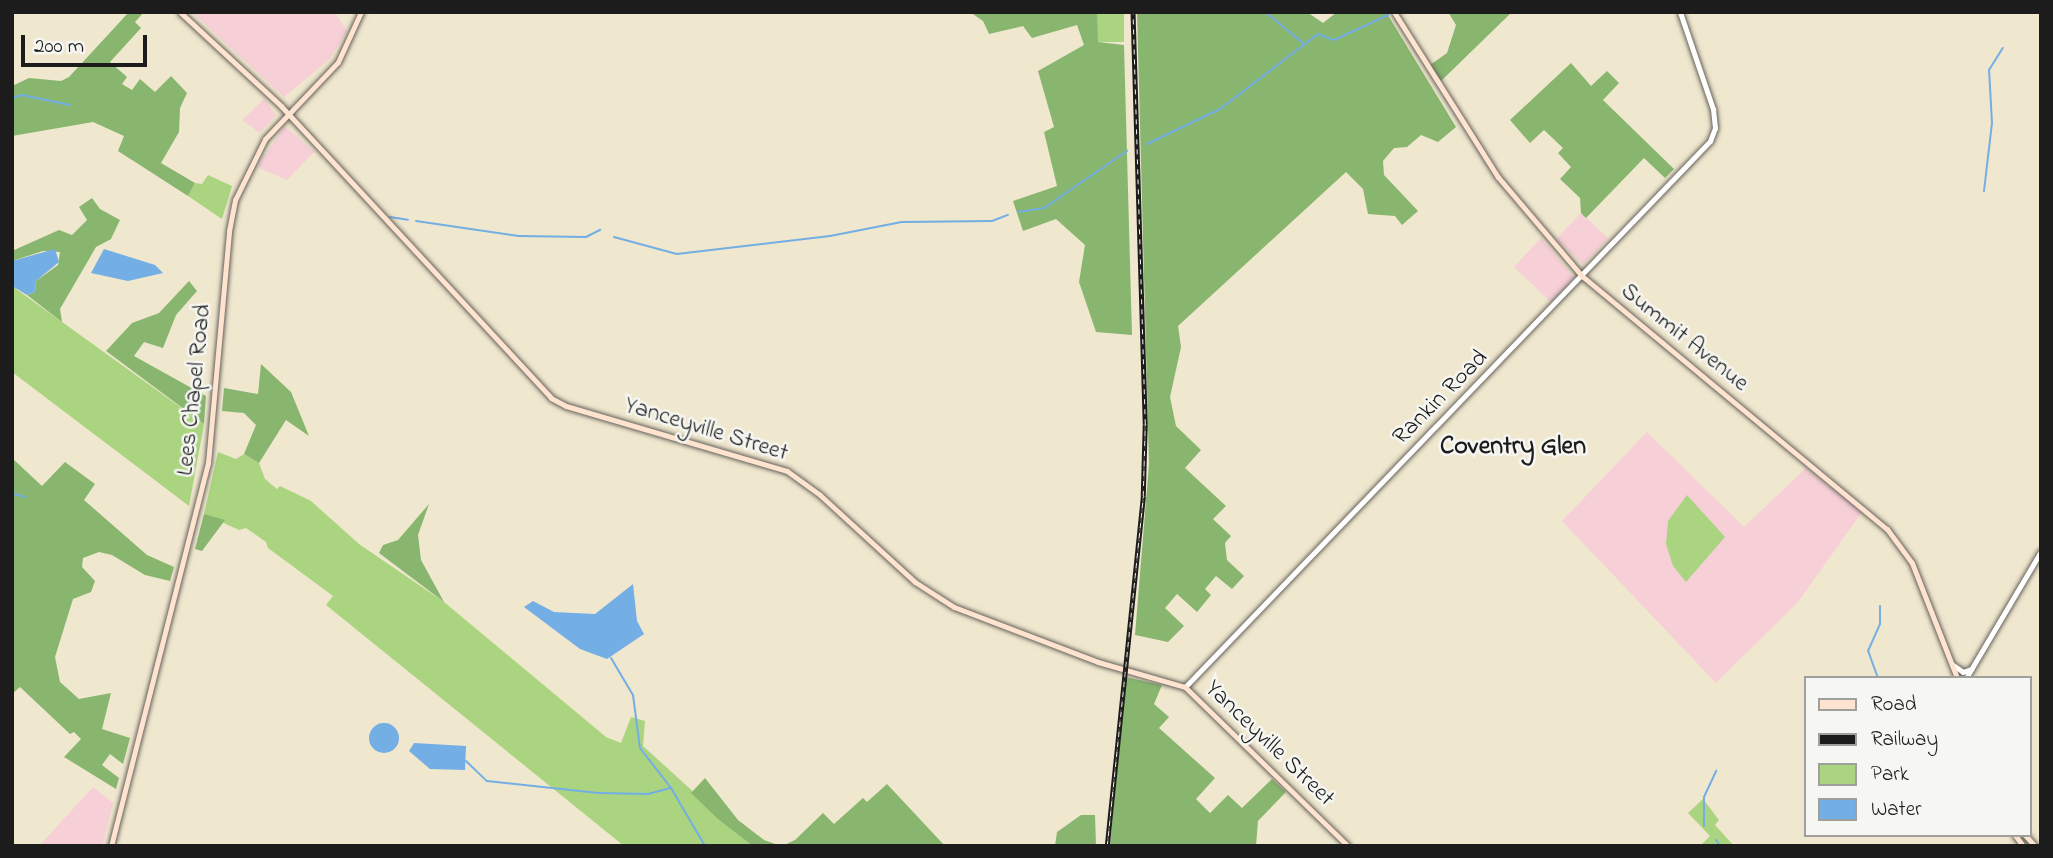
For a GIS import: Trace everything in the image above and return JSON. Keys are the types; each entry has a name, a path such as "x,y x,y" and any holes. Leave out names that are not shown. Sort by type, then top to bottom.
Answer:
{"main road":[{"name":"Yanceyville Street","path":"180,12 287,113 551,398 566,406 787,471 915,582 954,607 1098,662 1185,687 1348,846"},
{"name":"Lees Chapel Road","path":"111,846 211,450 233,211 254,156 287,113 338,62 361,12"},
{"name":"Summit Avenue","path":"1394,12 1497,177 1582,276 1887,529 1912,563 1956,676"}],"street":[{"name":"Rankin Road","path":"1185,687 1710,141 1715,128 1713,109 1680,12"},
{"path":"1967,676 2041,551"},
{"path":"1953,665 1963,672 1974,667"}],"shaded area":[{"path":"192,12 335,12 347,31 330,59 284,97"},
{"path":"264,99 276,115 260,133 242,120"},
{"path":"285,126 314,152 287,180 257,167"},
{"path":"1581,213 1608,238 1584,265 1556,239"},
{"path":"1541,238 1574,278 1551,302 1514,267"},
{"path":"1647,432 1744,527 1806,468 1862,512 1798,602 1716,683 1562,521"},
{"path":"93,787 113,803 102,846 39,846"}],"green space":[{"path":"129,12 144,12 135,22 141,28 110,62 127,77 122,84 132,90 140,79 155,92 171,76 187,93 180,108 179,132 161,163 195,183 188,196 118,151 124,136 93,122 12,136 12,86 29,78 61,81 69,77"},
{"path":"970,12 1097,12 1098,42 1124,45 1132,335 1096,332 1079,282 1085,245 1056,219 1023,231 1013,201 1057,186 1044,132 1054,127 1038,71 1084,45 1077,25 1032,38 1023,26 989,34 983,21"},
{"path":"1097,12 1124,12 1124,42 1097,42"},
{"path":"1137,12 1307,12 1323,23 1337,12 1386,12 1456,127 1438,142 1421,135 1407,147 1394,148 1383,161 1384,175 1418,211 1402,225 1395,216 1368,214 1363,189 1346,172 1178,326 1181,347 1170,397 1176,426 1201,450 1185,468 1226,506 1213,519 1231,536 1225,543 1227,560 1244,576 1232,589 1216,576 1205,589 1211,595 1197,612 1177,594 1165,608 1184,626 1168,642 1135,635 1149,464"},
{"path":"1448,12 1512,12 1441,81 1430,65 1447,53 1456,25"},
{"path":"1571,63 1591,86 1607,71 1619,83 1603,100 1674,169 1665,178 1644,158 1586,218 1581,213 1580,198 1560,179 1571,167 1558,153 1563,148 1544,130 1530,143 1510,120"},
{"path":"208,175 232,186 222,219 188,196 195,183 202,184"},
{"path":"92,198 100,209 120,220 111,239 96,247 60,309 62,322 27,295 35,292 36,281 58,265 60,252 43,251 12,261 12,251 59,230 72,235 87,220 79,207"},
{"path":"189,281 197,291 176,315 163,348 144,342 134,356 206,396 204,424 106,351 132,323 159,313"},
{"path":"12,286 204,424 189,506 12,372"},
{"path":"261,364 291,392 309,436 286,420 259,463 244,454 256,425 244,413 222,411 224,388 258,394"},
{"path":"218,452 236,459 244,454 259,463 265,479 277,489 280,486 311,501 359,544 444,602 606,737 621,743 631,717 645,721 643,746 753,846 624,846 326,605 333,596 268,548 266,542 246,528 239,530 204,514"},
{"path":"12,458 42,486 65,462 95,484 84,500 147,555 174,567 170,581 145,575 112,555 99,552 83,558 82,567 95,581 91,592 73,599 55,657 60,682 79,699 111,693 102,729 130,738 123,764 110,754 102,765 119,778 116,789 64,757 81,739 74,732 70,734 20,687 12,694"},
{"path":"1687,495 1725,537 1686,582 1673,566 1666,544 1668,521"},
{"path":"429,504 418,535 421,560 444,602 379,553 383,545 398,540"},
{"path":"204,514 225,520 202,551 195,549"},
{"path":"1126,677 1162,685 1154,704 1169,717 1159,728 1215,778 1196,799 1210,813 1228,795 1242,808 1272,779 1286,792 1258,821 1256,846 1110,846"},
{"path":"705,778 738,820 764,840 781,846 753,846 718,819 691,793"},
{"path":"887,784 945,846 782,846 795,840 823,813 834,824 863,798 867,802"},
{"path":"1703,799 1719,820 1715,825 1734,846 1700,846 1710,836 1688,813"},
{"path":"1081,815 1095,815 1096,846 1055,846 1057,832"}],"water":[{"path":"55,249 59,262 36,281 35,292 27,295 12,286 12,261"},
{"path":"104,249 155,265 163,273 128,281 91,273"},
{"path":"633,584 637,621 644,634 607,659 580,649 524,607 533,601 554,612 595,614"},
{"path":"384,723 395,727 399,738 395,749 384,753 373,749 369,738 373,727"},
{"path":"414,743 466,746 465,770 430,769 409,751"}],"waterway":[{"path":"1265,12 1303,43"},
{"path":"1147,144 1220,109 1318,34 1334,40 1388,15"},
{"path":"1984,191 1992,123 1989,70 2003,48"},
{"path":"12,98 22,95 70,105"},
{"path":"1018,212 1044,208 1127,151"},
{"path":"614,237 677,254 830,236 902,222 992,221 1008,215"},
{"path":"390,217 408,220"},
{"path":"416,221 519,236 586,237 600,230"},
{"path":"12,493 25,497"},
{"path":"1877,676 1868,651 1880,624 1880,606"},
{"path":"611,658 633,695 640,748 671,788 705,846"},
{"path":"466,761 487,781 598,793 648,794 671,788"},
{"path":"1704,826 1704,797 1716,771"},
{"path":"1716,840 1720,846"}],"railway":[{"path":"1107,846 1143,496 1145,424 1133,12"}],"district":[{"name":"Coventry Glen","path":"1513,448"}]}
